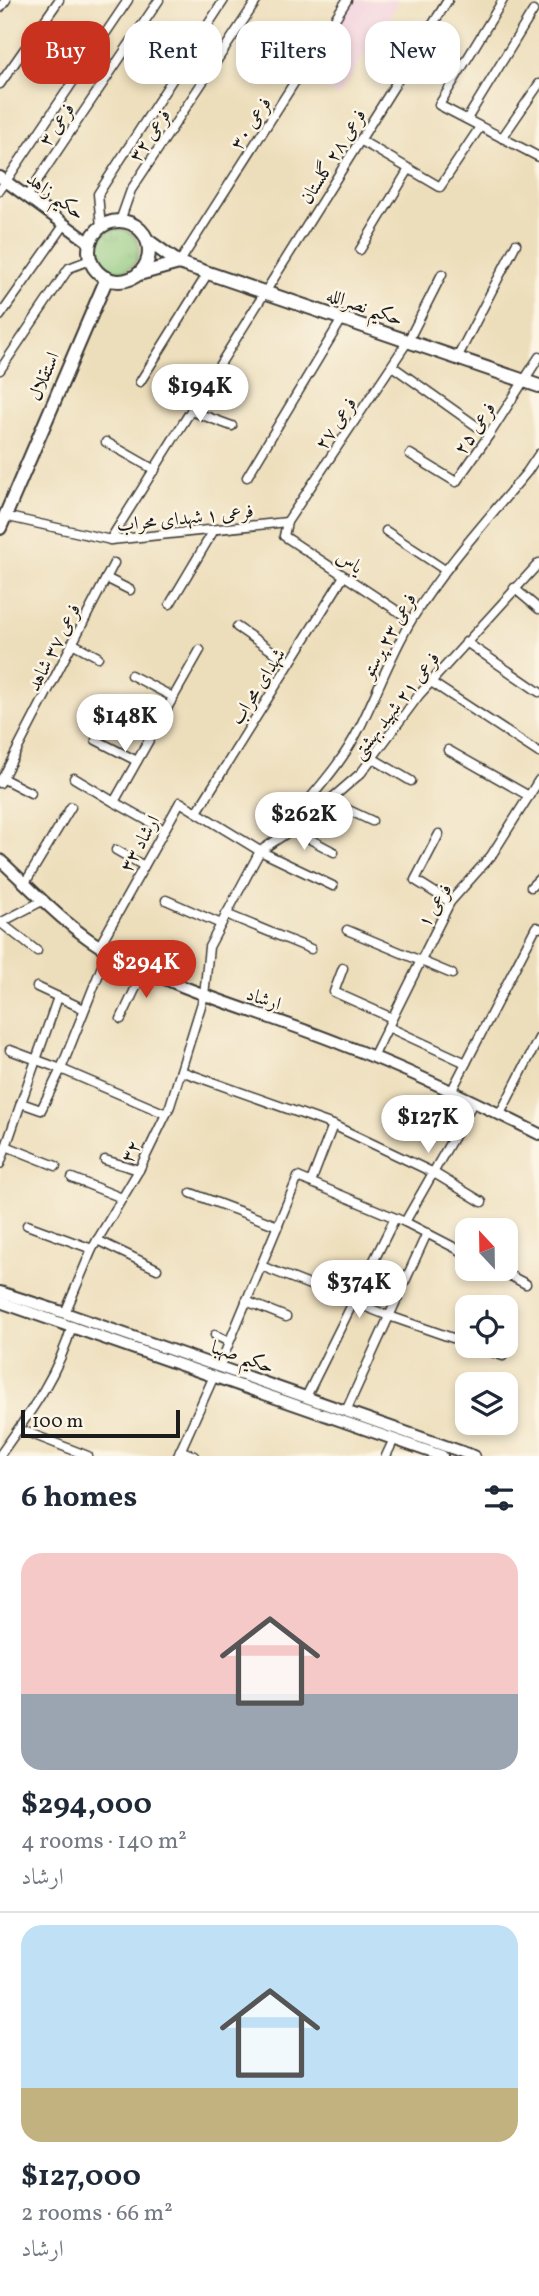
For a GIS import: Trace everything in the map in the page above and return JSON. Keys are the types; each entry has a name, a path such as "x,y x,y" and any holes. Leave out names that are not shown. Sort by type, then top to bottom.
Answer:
{"main road":[{"path":"139,274 147,262 149,247 136,226 120,221 101,227 90,243 90,260 107,278 123,281 179,263"},
{"name":"حکیم نصرالله","path":"147,240 179,263 539,386"},
{"name":"استقلال","path":"2,522 107,278"}],"street":[{"path":"0,8 6,0"},
{"path":"0,84 59,0"},
{"path":"2,183 128,0"},
{"name":"فرعی ۳","path":"26,196 159,0"},
{"path":"101,227 97,194 224,0"},
{"name":"فرعی ۳۲","path":"120,221 131,190 257,0"},
{"name":"فرعی ۳۰","path":"179,263 347,0"},
{"name":"فرعی ۲۸ گلستان","path":"110,540 448,0"},
{"path":"503,0 439,105 539,157"},
{"path":"467,120 533,11"},
{"path":"502,138 539,84"},
{"path":"360,140 440,187 480,127"},
{"path":"360,250 409,169"},
{"name":"حکیم زاهد","path":"2,183 26,196 90,243"},
{"path":"0,316 65,224"},
{"path":"457,358 516,244"},
{"path":"0,370 69,268 90,260"},
{"path":"140,382 208,273"},
{"name":"فرعی ۲۷","path":"287,522 408,341 442,274"},
{"path":"247,477 342,319"},
{"name":"فرعی ۲۵","path":"410,454 456,482 539,357"},
{"path":"391,366 489,435"},
{"path":"191,411 232,426"},
{"path":"106,442 155,470"},
{"name":"فرعی ۲۳ پرستو","path":"289,828 332,774 359,730 380,678 411,620 445,570 539,454"},
{"name":"فرعی ۱ شهدای محراب","path":"2,522 110,540 287,522"},
{"name":"یاس","path":"287,522 284,536 411,620"},
{"path":"170,604 214,530"},
{"path":"386,531 445,570"},
{"name":"فرعی ۳۷ شاهد","path":"1,780 114,563"},
{"name":"فرعی ۲۱ شهید بهشتی","path":"260,851 289,828 309,819 361,773 431,682 539,563"},
{"name":"شهدای محراب","path":"197,813 344,576"},
{"path":"106,578 130,590"},
{"path":"514,588 539,609"},
{"path":"237,627 290,663"},
{"path":"466,642 539,692"},
{"path":"72,643 97,657"},
{"path":"114,802 200,650"},
{"path":"131,675 173,696"},
{"path":"431,682 539,753"},
{"path":"96,740 137,761"},
{"path":"448,750 529,796"},
{"path":"372,758 411,781"},
{"path":"74,778 164,830"},
{"path":"1,780 31,793"},
{"name":"فرعی ۱","path":"373,1057 450,902 491,856 539,780"},
{"path":"329,801 372,821"},
{"name":"ارشاد ۳۳","path":"21,1104 41,1110 61,1069 104,948 144,866 180,802 197,813"},
{"path":"25,883 71,807"},
{"path":"197,813 260,851 333,886"},
{"path":"289,828 334,852"},
{"path":"439,834 415,880 450,902"},
{"path":"116,850 144,866"},
{"name":"۳۲","path":"65,1312 94,1245 139,1170 166,1114 204,996 209,947 260,851"},
{"name":"ارشاد","path":"0,860 64,918 104,948 204,996 373,1057 452,1090 539,1134"},
{"path":"531,887 539,879"},
{"path":"37,951 1,923 44,900"},
{"path":"166,900 221,923"},
{"path":"226,914 312,949"},
{"path":"452,1090 536,927 539,928"},
{"path":"347,930 452,974"},
{"path":"121,1019 145,968"},
{"path":"343,968 334,992 392,1018"},
{"path":"37,987 84,1009"},
{"path":"0,1164 58,997"},
{"path":"388,1027 466,1063"},
{"path":"500,1114 539,1038"},
{"path":"10,1050 166,1114"},
{"path":"181,1071 333,1125 434,1173 482,1202"},
{"path":"405,1222 474,1101"},
{"path":"311,1182 333,1125"},
{"path":"6,1146 56,1166"},
{"path":"105,1160 139,1170"},
{"path":"194,1456 179,1453 217,1371 298,1177 405,1222 455,1248"},
{"path":"72,1178 122,1198"},
{"path":"191,1193 278,1226"},
{"path":"306,1397 395,1218"},
{"path":"27,1225 94,1245 157,1269"},
{"path":"344,1416 427,1233"},
{"path":"261,1266 455,1339"},
{"path":"518,1280 526,1284"},
{"name":"حکیم صهبا","path":"0,1292 65,1312 217,1371 344,1416 472,1456"},
{"path":"246,1301 286,1317"},
{"name":"حکیم صهبا","path":"0,1302 306,1397 394,1439 442,1456"},
{"path":"0,1455 50,1381 65,1349 72,1326 65,1312"},
{"path":"215,1335 229,1342"},
{"path":"19,1429 88,1456"},
{"path":"386,1456 394,1439"}],"shaded area":[{"path":"349,0 400,0 386,21 365,21 365,54 351,76 351,21 336,21"},
{"path":"320,84 346,84 338,96"}],"green space":[{"path":"118,229 133,235 139,250 133,265 118,271 103,265 97,250 103,235"}]}
